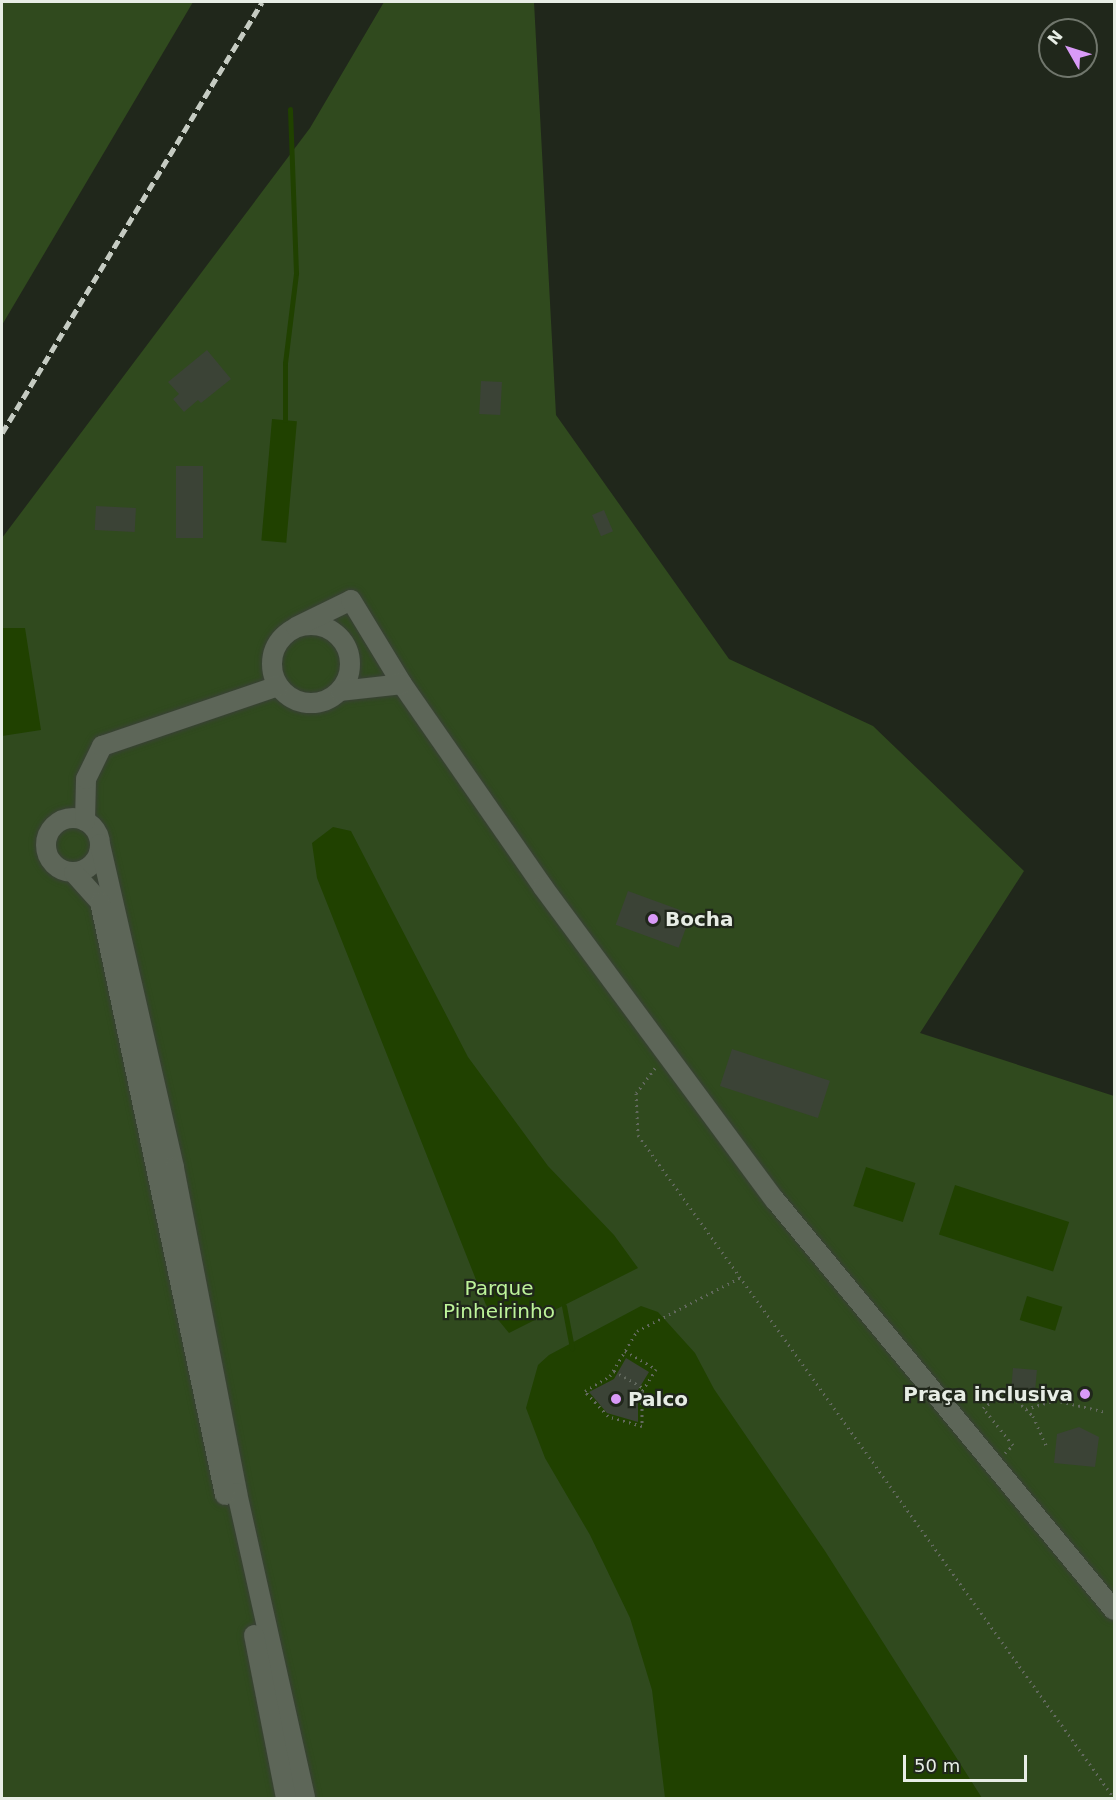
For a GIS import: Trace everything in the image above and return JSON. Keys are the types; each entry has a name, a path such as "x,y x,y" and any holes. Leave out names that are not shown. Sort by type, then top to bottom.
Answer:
{"lane":[{"path":"402,684 340,691 325,700 308,703 291,698 278,686 272,670 273,652 282,637 296,627 351,600 402,684 668,1059 775,1200 1114,1610"},
{"path":"296,627 314,625 331,630 343,642 349,667 340,691"},
{"path":"85,821 86,779 102,746 278,686"},
{"path":"286,1798 100,902 74,873 60,870 50,861 45,847 48,833 58,823 71,818 85,821 96,830 100,844 174,1168 237,1493 305,1798"},
{"path":"74,873 93,863 100,844"}],"path":[{"path":"668,1059 650,1072 636,1093 638,1135 1114,1798"},
{"path":"625,1351 656,1369 644,1388 642,1426 608,1416 585,1392 614,1370 625,1351 638,1331 741,1277"},
{"path":"614,1370 644,1388"},
{"path":"993,1464 1013,1445 983,1408 1000,1395 1017,1401 1026,1410 1047,1448"},
{"path":"1026,1410 1055,1400 1106,1412"}],"green space":[{"path":"2,2 193,2 2,325"},
{"name":"Parque Pinheirinho","path":"384,2 534,2 556,415 729,659 873,726 1024,871 920,1033 1114,1096 1114,1798 2,1798 2,538 310,128"}],"shaded area":[{"path":"272,419 297,421 286,543 261,541"},
{"path":"2,628 25,628 41,730 2,736"},
{"path":"333,827 351,831 468,1057 548,1166 614,1235 638,1268 509,1333 486,1305 317,878 312,843"},
{"path":"866,1167 915,1183 903,1222 853,1206"},
{"path":"955,1185 1069,1222 1053,1272 939,1234"},
{"path":"1027,1296 1062,1307 1055,1331 1020,1320"},
{"path":"641,1306 658,1312 695,1353 714,1389 825,1551 982,1798 665,1798 652,1690 630,1618 590,1535 545,1458 526,1408 538,1365 549,1355"}],"building":[{"path":"207,350 231,379 201,403 198,400 184,412 173,399 179,394 168,382"},
{"path":"481,381 502,382 500,415 479,414"},
{"path":"176,466 203,466 203,538 176,538"},
{"path":"96,506 136,508 135,532 95,530"},
{"path":"604,510 613,531 601,536 592,515"},
{"name":"Bocha","path":"628,891 691,914 679,948 616,925"},
{"path":"732,1049 830,1081 818,1118 720,1086"},
{"name":"Palco","path":"626,1358 649,1372 638,1390 638,1422 607,1413 589,1392 614,1379"},
{"path":"1013,1368 1037,1370 1035,1396 1011,1394"},
{"path":"1079,1427 1099,1437 1095,1467 1054,1463 1057,1434"}],"waterway":[{"path":"285,420 285,363 296,273 290,109"},
{"path":"564,1306 572,1348"}],"railway":[{"path":"2,433 262,2"}],"place":[{"name":"Bocha","path":"653,919"},
{"name":"Praça inclusiva","path":"1085,1394"},
{"name":"Palco","path":"616,1399"}]}
